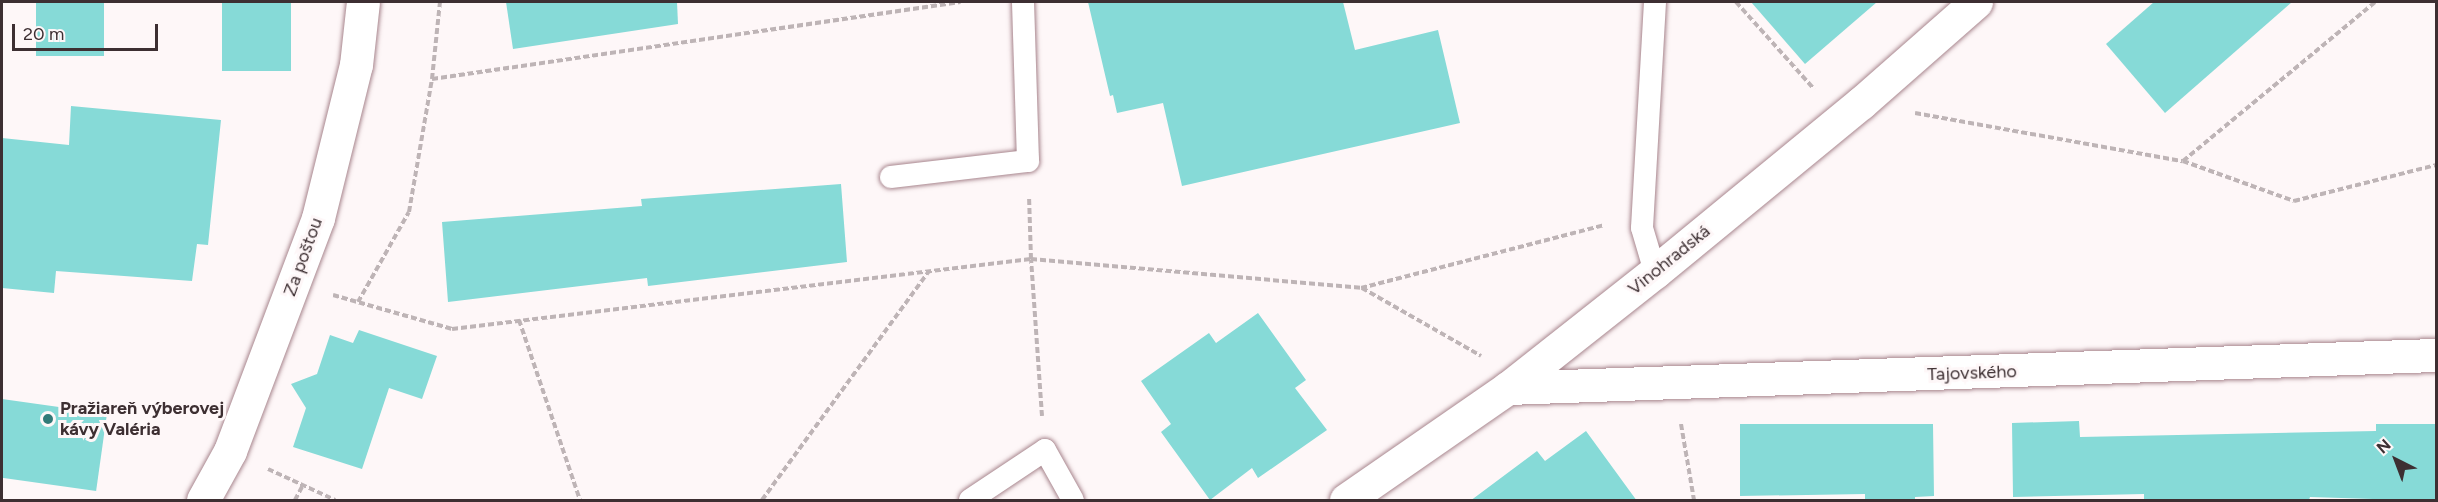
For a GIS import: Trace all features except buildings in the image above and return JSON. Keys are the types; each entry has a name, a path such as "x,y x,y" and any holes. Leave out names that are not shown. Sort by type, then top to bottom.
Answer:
{"street":[{"name":"Za poštou","path":"203,501 230,451 318,218 356,65 363,2"},
{"name":"Vinohradská","path":"1346,501 1508,388 1655,272 1861,103 1976,2"},
{"name":"Tajovského","path":"1508,388 2436,356"}],"lane":[{"path":"891,177 1028,161 1023,2"},
{"path":"1655,2 1641,228 1655,272"},
{"path":"970,501 1045,450 1073,501"}],"path":[{"path":"358,302 409,212 432,79 440,2"},
{"path":"432,79 960,2"},
{"path":"1736,2 1820,96"},
{"path":"2183,161 2375,2"},
{"path":"1912,112 2183,161 2294,201 2436,165"},
{"path":"1028,161 1031,259 1045,450"},
{"path":"329,294 452,329 1031,259 1361,288 1642,216"},
{"path":"762,501 930,270"},
{"path":"1361,288 1488,361"},
{"path":"519,320 580,501"},
{"path":"1674,384 1694,501"},
{"path":"266,468 335,501"},
{"path":"295,501 303,485"}],"place":[{"name":"Pražiareň výberovej kávy Valéria","path":"48,419"}]}
